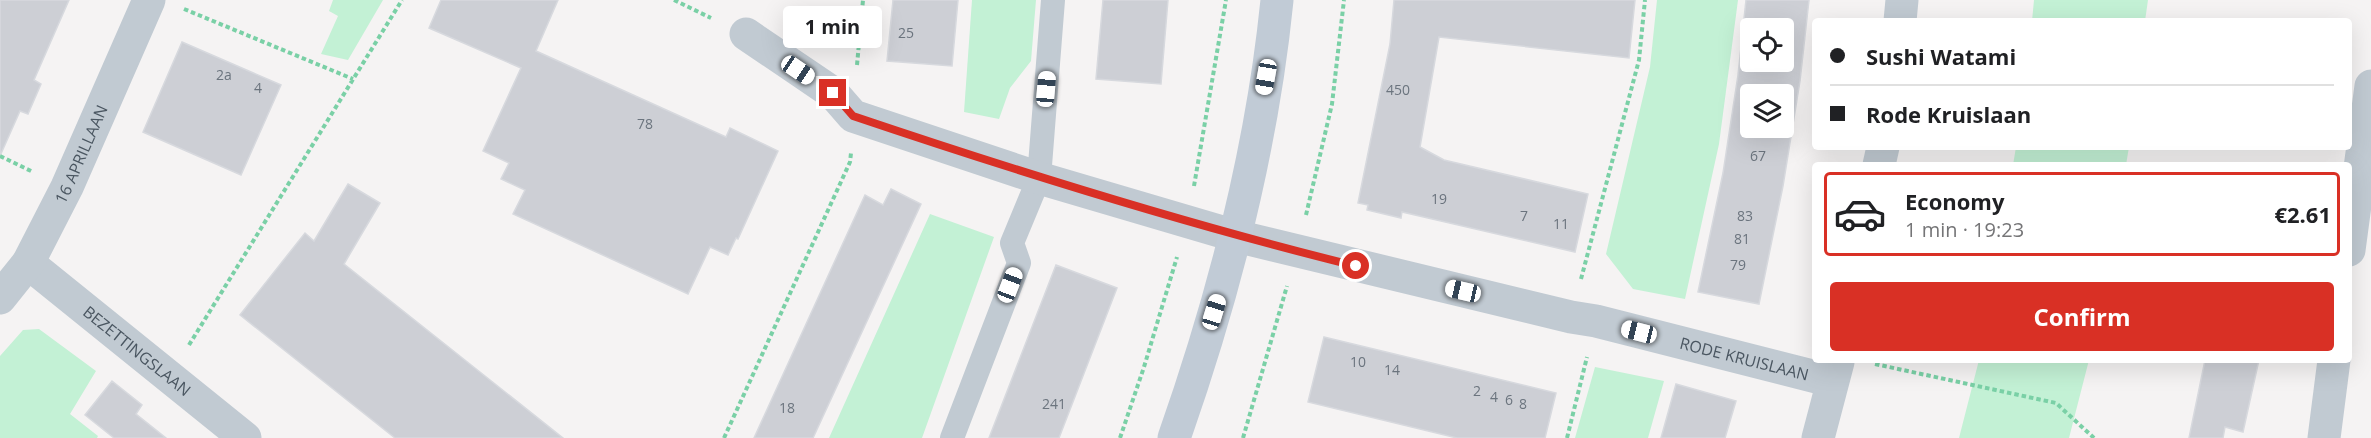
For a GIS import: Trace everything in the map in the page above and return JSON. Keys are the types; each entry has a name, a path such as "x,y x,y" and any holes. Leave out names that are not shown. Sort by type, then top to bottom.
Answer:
{"main road":[{"path":"1174,438 1236,236 1255,147 1277,0"}],"street":[{"name":"16 APRILLAAN","path":"0,298 28,263 67,187 148,0"},
{"path":"1900,18 1902,0"},
{"path":"746,34 833,93 853,116"},
{"path":"2352,228 2371,86"},
{"name":"RODE KRUISLAAN","path":"853,116 1039,178 1236,236 1584,319 1812,362"},
{"name":"BEZETTINGSLAAN","path":"28,263 245,438"},
{"name":"RODE KRUISLAAN","path":"1819,363 1846,368"},
{"path":"2324,438 2334,363"},
{"path":"1818,438 1846,368"}],"lane":[{"path":"952,438 1019,263 1012,243 1039,178 1053,0"}],"path":[{"path":"168,378 402,0"},
{"path":"724,438 850,162 863,0"},
{"path":"1567,438 1584,319 1639,60 1645,0"},
{"path":"182,9 352,79"},
{"path":"1846,368 2055,403 2094,438"}],"green space":[{"path":"333,0 383,0 348,60 321,54 338,16 329,11"},
{"path":"972,0 1036,0 1031,61 1010,88 999,119 964,112"},
{"path":"1657,0 1738,0 1719,144 1685,299 1633,289 1606,254 1650,67"},
{"path":"2034,0 2148,0 2145,18 2032,18"},
{"path":"2016,150 2128,150 2126,162 2014,162"},
{"path":"930,214 994,237 922,438 829,438"},
{"path":"39,329 96,371 70,414 98,436 97,438 0,438 0,356 23,330"},
{"path":"1978,363 2088,363 2069,438 1959,438"},
{"path":"1595,367 1664,381 1648,438 1575,438"}],"building":[{"path":"0,0 69,0 34,80 41,84 28,114 20,111 0,156"},
{"path":"441,0 558,0 536,51 726,137 730,128 778,151 738,239 736,238 728,255 710,247 688,294 513,214 525,190 501,179 509,163 483,151 521,68 429,28"},
{"path":"893,0 958,0 952,66 887,61"},
{"path":"1103,0 1168,0 1161,84 1096,79"},
{"path":"1394,0 1635,0 1629,58 1439,37 1420,147 1444,160 1588,194 1575,252 1402,212 1401,218 1367,210 1368,205 1358,203 1390,44"},
{"path":"1746,0 1809,0 1794,118 1794,84 1740,84 1740,138 1791,138 1759,304 1698,292 1723,173 1740,56 1740,72 1794,72 1794,18 1744,18"},
{"path":"182,42 281,85 241,175 143,132"},
{"path":"348,184 380,203 344,264 563,438 395,438 240,315 305,233 314,241"},
{"path":"891,189 921,204 813,438 754,438 865,195 883,205"},
{"path":"1056,265 1117,288 1059,438 989,438"},
{"path":"1324,337 1556,393 1545,438 1457,438 1308,402"},
{"path":"2204,363 2258,363 2243,432 2225,427 2223,438 2189,438"},
{"path":"112,381 142,405 136,414 166,438 114,438 85,415"},
{"path":"1676,384 1736,401 1725,438 1661,438"}],"route":[{"path":"833,93 853,116 1039,178 1236,236 1356,266"}]}
